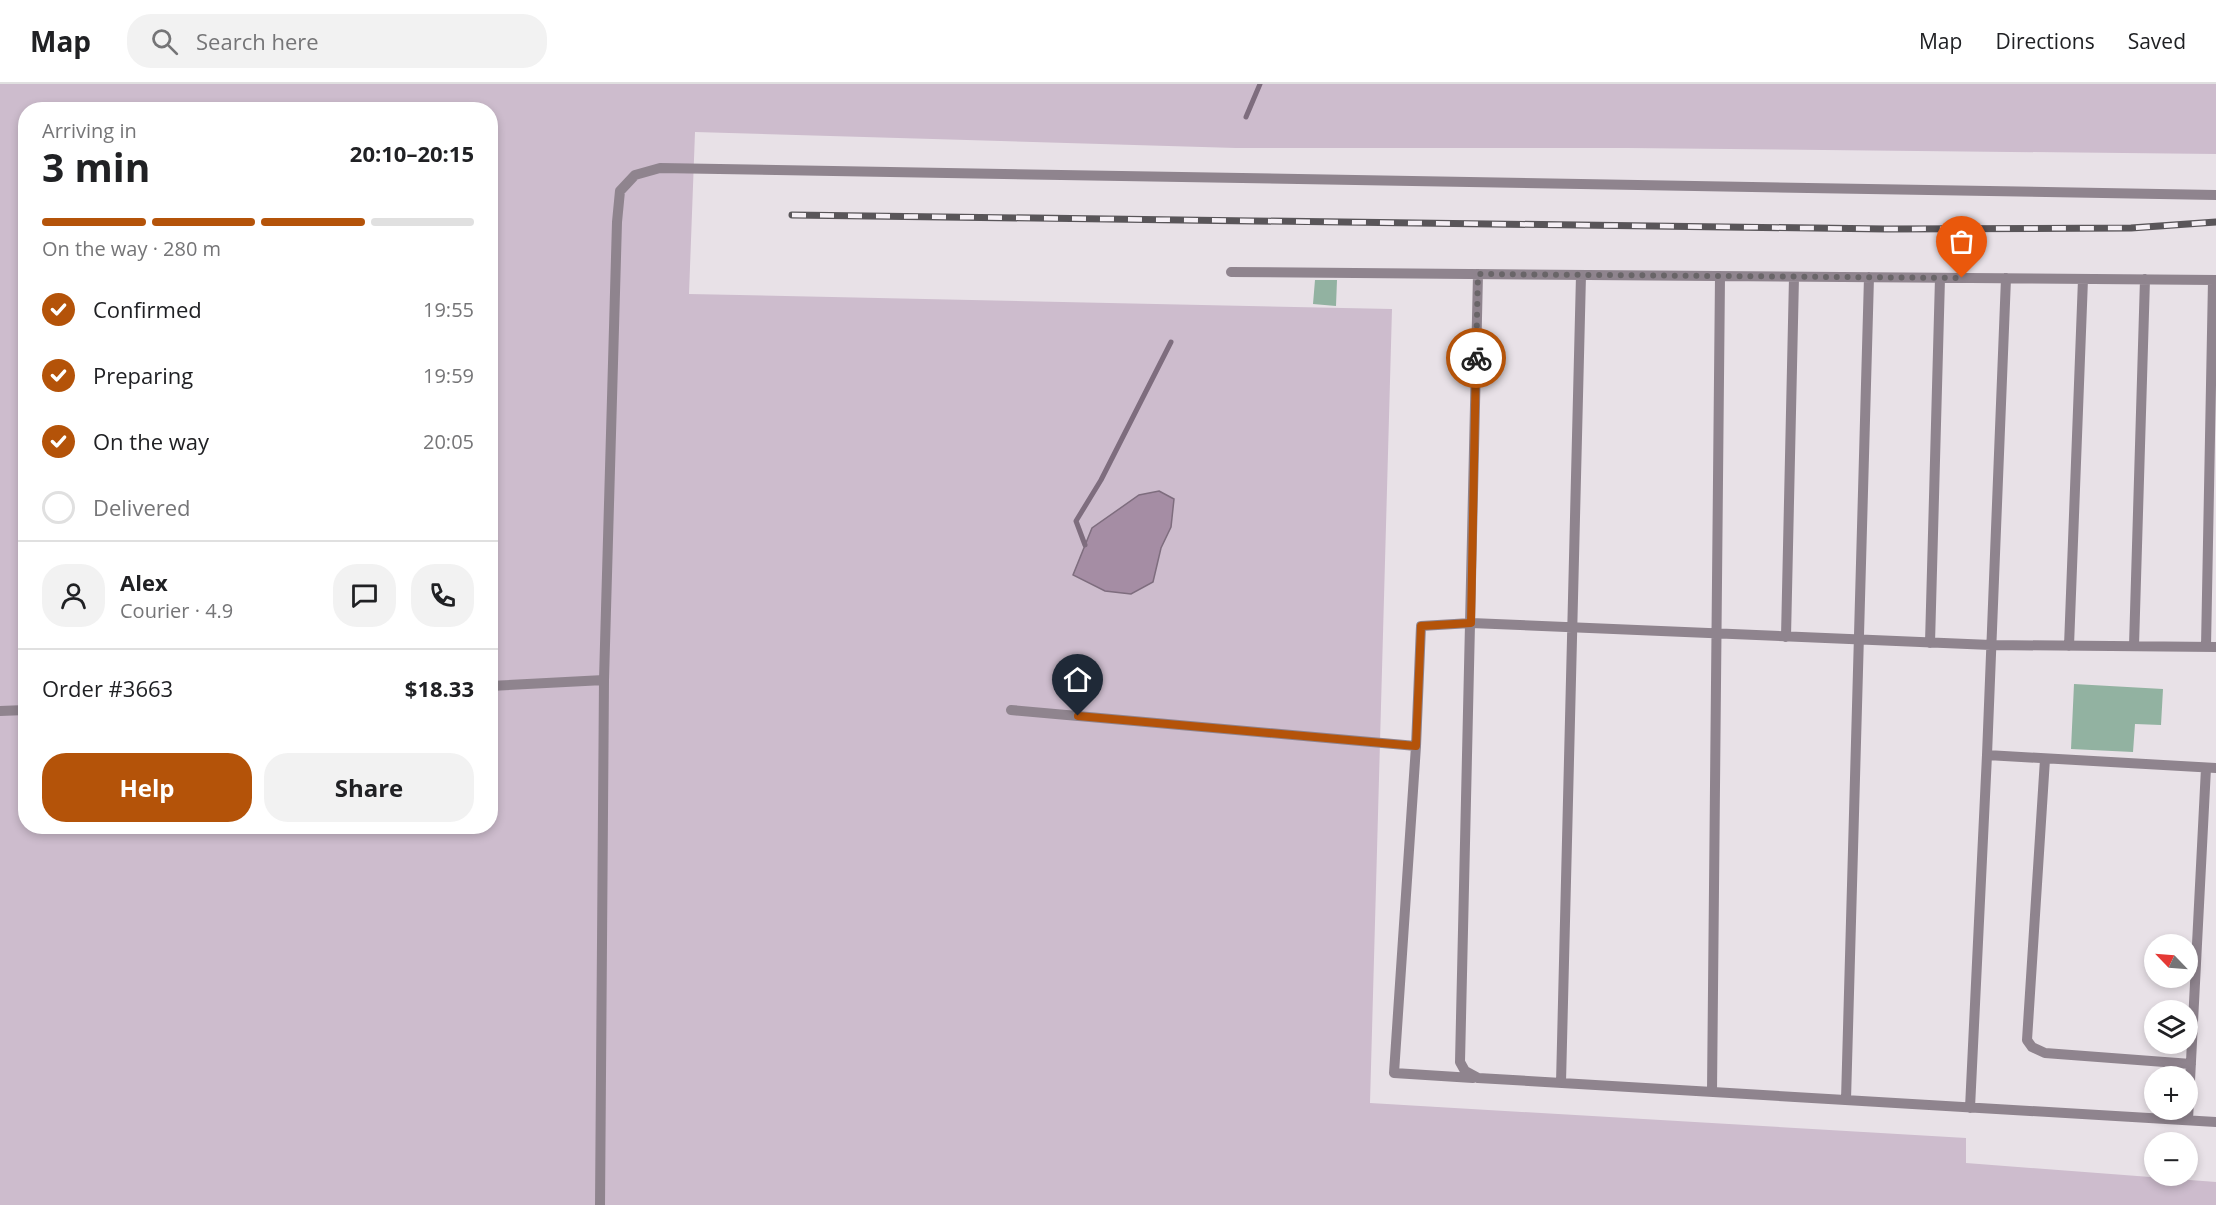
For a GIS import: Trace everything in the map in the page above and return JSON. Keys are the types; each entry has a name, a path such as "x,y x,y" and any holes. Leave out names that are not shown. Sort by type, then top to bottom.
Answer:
{"lane":[{"path":"600,1205 604,680 617,222 620,191 635,175 660,168 2216,195"},
{"path":"1231,272 2214,280 2211,647 1990,645 1471,623 1421,626 1416,746 1394,1073 2144,1117"},
{"path":"1478,274 1460,1062 1465,1071 1478,1078"},
{"path":"1561,1083 1581,275"},
{"path":"1712,1092 1720,276"},
{"path":"1786,637 1794,277"},
{"path":"1846,1100 1869,277"},
{"path":"1930,643 1940,278"},
{"path":"1970,1107 1988,755 1990,645 2006,278"},
{"path":"2068,646 2083,279"},
{"path":"2134,646 2145,279"},
{"path":"498,686 604,680"},
{"path":"0,711 18,710"},
{"path":"1011,710 1416,746"},
{"path":"1988,755 2211,768 2190,1064 2045,1053 2032,1047 2027,1040 2045,759"},
{"path":"2187,1120 2216,1122"}],"shaded area":[{"path":"0,84 2216,84 2216,154 1628,148 1236,148 695,132 689,294 1392,309 1370,1103 1966,1138 1966,1163 2144,1177 2144,1186 2198,1186 2198,1181 2216,1182 2216,1205 0,1205"},
{"path":"1159,491 1174,499 1171,527 1161,548 1153,582 1131,594 1105,591 1073,575 1092,528 1139,495"}],"building":[{"path":"1315,280 1337,280 1336,306 1313,304"},
{"path":"2074,684 2163,689 2161,725 2135,724 2133,752 2071,749"}],"waterway":[{"path":"1246,117 1260,84"},
{"path":"1085,545 1076,521 1101,480 1171,342"}],"railway":[{"path":"792,215 1886,229 2131,228 2216,222"}],"way so far":[{"path":"1476,358 1478,274 1962,278"}],"route":[{"path":"1078,716 1416,746 1421,626 1471,623 1476,358"}]}
